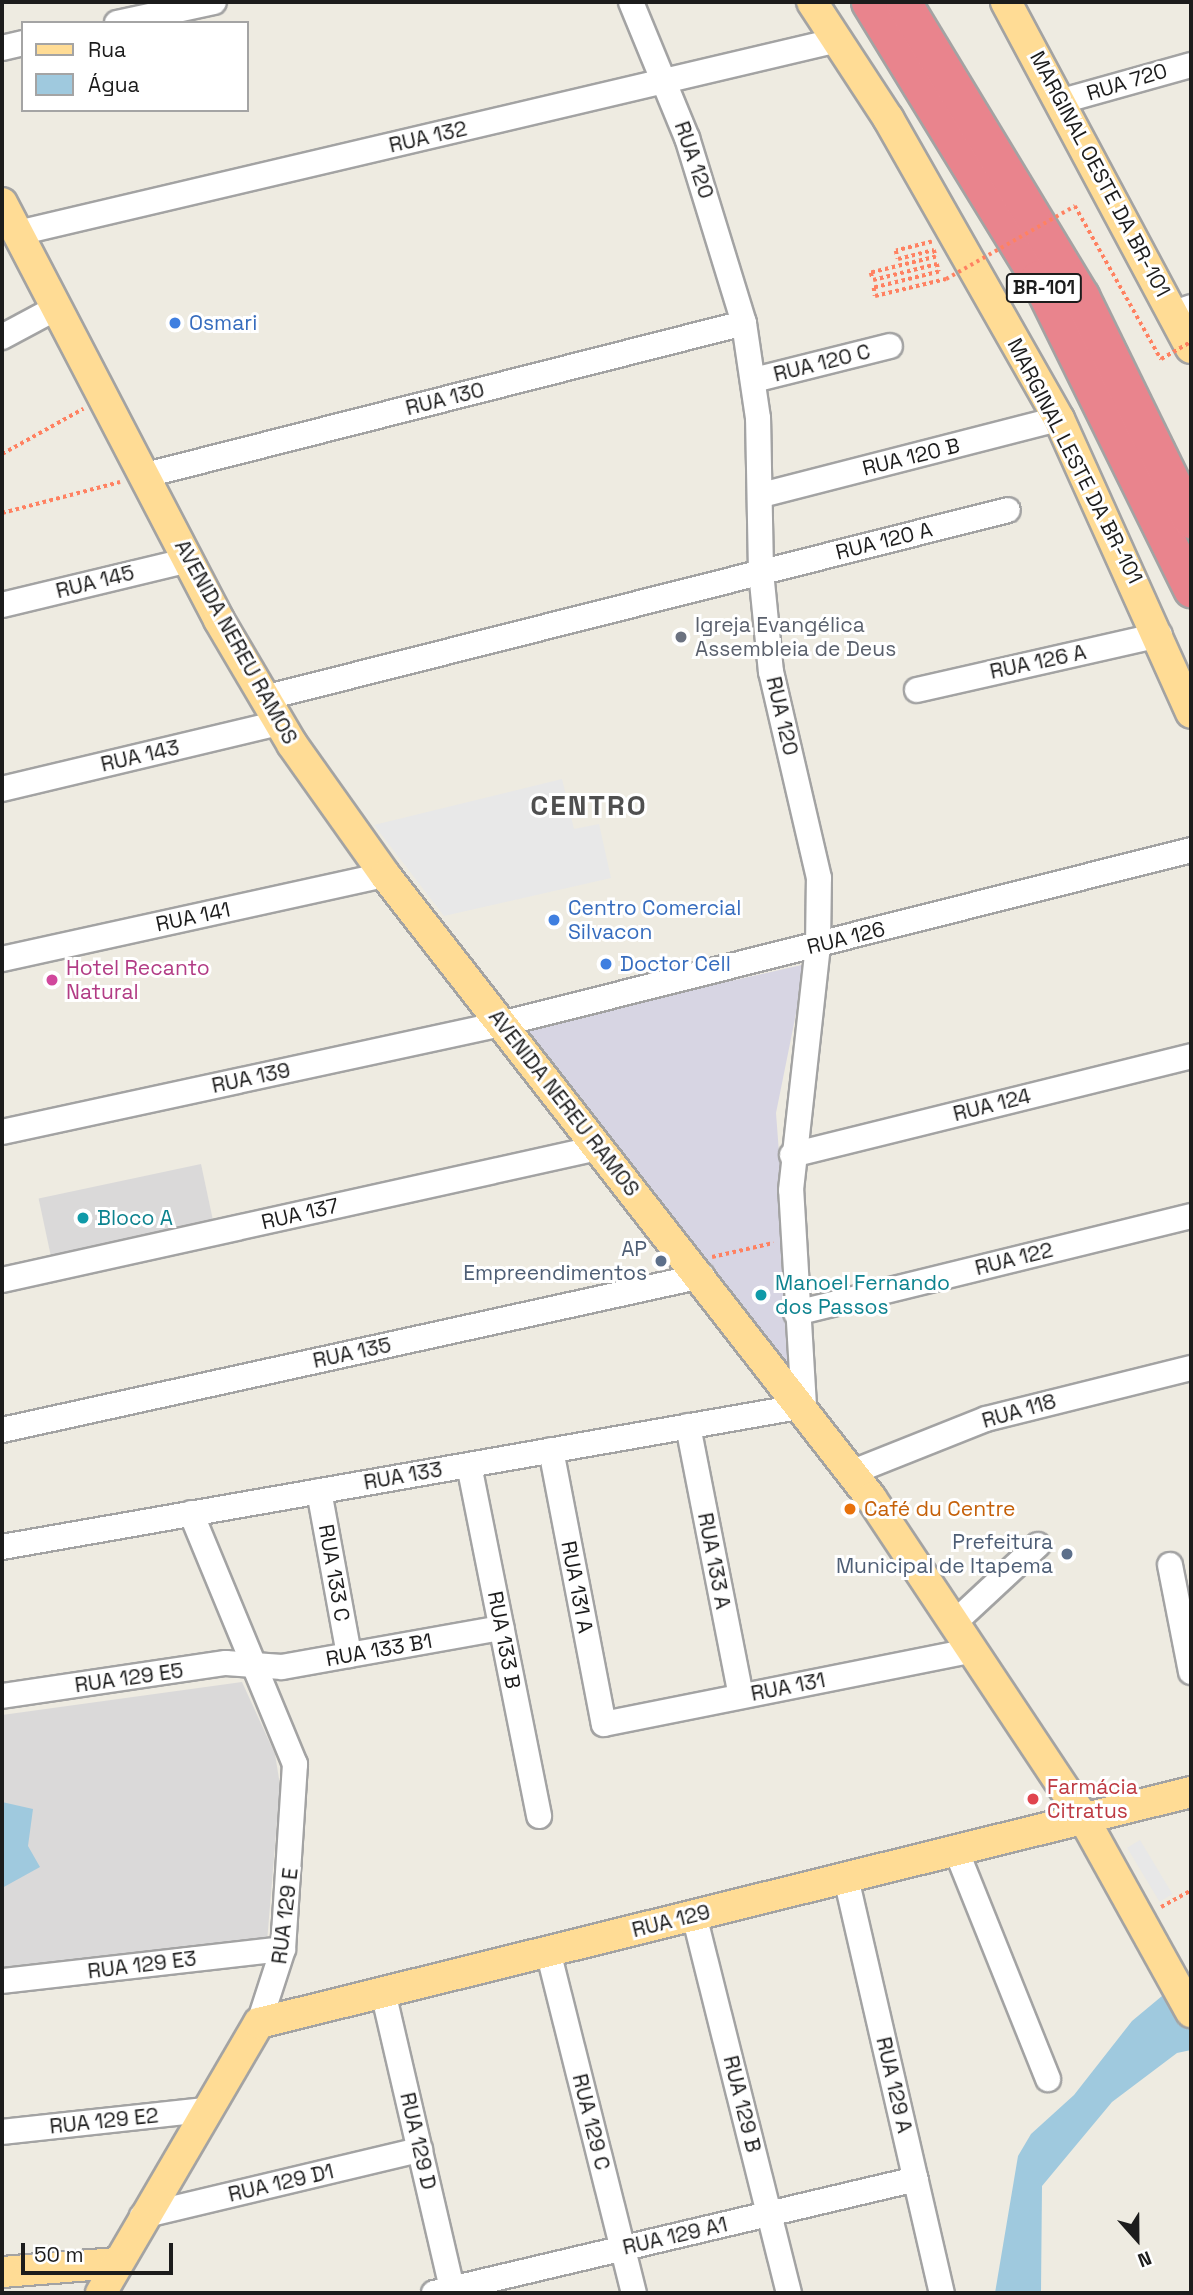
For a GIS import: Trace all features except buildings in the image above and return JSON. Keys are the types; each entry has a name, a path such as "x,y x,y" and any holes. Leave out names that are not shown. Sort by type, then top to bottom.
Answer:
{"highway":[{"name":"BR-101","path":"869,2 1038,278 1191,589"},
{"name":"BR-101","path":"903,2 1061,260 1191,521"}],"main road":[{"name":"MARGINAL LESTE DA BR-101","path":"812,2 838,40 964,261 1059,419 1160,635 1191,713"},
{"name":"MARGINAL OESTE DA BR-101","path":"1008,2 1182,310 1191,348"},
{"name":"AVENIDA NEREU RAMOS","path":"8,219 58,307 189,560 271,710 385,876 597,1148 804,1406 853,1472 1084,1819 1191,2012"},
{"name":"RUA 129","path":"259,2023 1191,1792"},
{"name":"RUA 129 E","path":"101,2293 142,2216 259,2023"},
{"path":"2,2272 117,2263"}],"street":[{"path":"126,21 214,2"},
{"name":"RUA 120","path":"631,2 667,81 744,323 754,380 762,495 761,572 776,696 815,853 818,946 792,1155 792,1239 804,1406"},
{"name":"RUA 132","path":"8,219 667,81 838,40"},
{"path":"2,48 21,43"},
{"name":"RUA 720","path":"1062,101 1191,65"},
{"path":"2,337 58,307"},
{"name":"RUA 130","path":"146,475 744,323"},
{"name":"RUA 120 C","path":"754,380 890,346"},
{"name":"RUA 120 B","path":"762,495 1059,419"},
{"name":"RUA 120 A","path":"271,710 761,572 1008,510"},
{"name":"RUA 145","path":"2,605 189,560"},
{"name":"RUA 126 A","path":"917,690 1160,635"},
{"name":"RUA 143","path":"2,789 271,710"},
{"name":"RUA 126","path":"501,1024 1191,850"},
{"name":"RUA 141","path":"2,959 385,876"},
{"name":"RUA 139","path":"2,1132 501,1024"},
{"name":"RUA 124","path":"792,1155 1191,1056"},
{"name":"RUA 137","path":"2,1280 597,1148"},
{"name":"RUA 122","path":"796,1313 1191,1216"},
{"name":"RUA 135","path":"2,1430 696,1269"},
{"name":"RUA 118","path":"853,1472 986,1419 1191,1368"},
{"name":"RUA 133","path":"2,1546 804,1406"},
{"name":"RUA 133 A","path":"688,1426 741,1696"},
{"name":"RUA 131 A","path":"551,1450 604,1724"},
{"name":"RUA 133 B","path":"469,1465 539,1816"},
{"name":"RUA 133 C","path":"319,1491 349,1655"},
{"name":"RUA 129 E","path":"191,1513 256,1667 297,1781 283,1949 259,2023"},
{"path":"955,1622 999,1588 1038,1545"},
{"path":"1170,1565 1191,1672"},
{"name":"RUA 133 B1","path":"256,1667 349,1655 502,1628"},
{"name":"RUA 131","path":"604,1724 973,1650"},
{"name":"RUA 129 E5","path":"2,1696 226,1663 256,1667"},
{"path":"956,1850 1048,2079"},
{"name":"RUA 129 A","path":"846,1878 942,2293"},
{"name":"RUA 129 B","path":"694,1915 789,2293"},
{"name":"RUA 129 E3","path":"2,1981 283,1949"},
{"name":"RUA 129 C","path":"548,1951 634,2293"},
{"name":"RUA 129 D","path":"383,1992 420,2150 443,2291"},
{"name":"RUA 129 E2","path":"2,2132 205,2110"},
{"name":"RUA 129 D1","path":"142,2216 420,2150"},
{"name":"RUA 129 A1","path":"443,2291 916,2179"}],"path":[{"path":"945,239 896,251 898,259 934,250 936,257 871,273 873,280 937,264 939,272 874,288 875,296 946,279 1075,206 1160,359 1191,342"},
{"path":"2,454 105,397"},
{"path":"2,513 146,475"},
{"path":"696,1269 792,1239"},
{"path":"1141,1918 1189,1891"}],"shaded area":[{"path":"562,779 574,829 599,824 611,878 444,916 374,825"},
{"path":"806,964 776,1113 796,1377 518,1029"},
{"path":"201,1164 213,1222 51,1256 39,1199"},
{"path":"242,1682 275,1754 280,1785 267,1942 2,1976 2,1715"},
{"path":"1140,1840 1172,1894 1160,1902 1127,1848"}],"water":[{"path":"2,1802 33,1809 28,1846 40,1867 2,1888"},
{"path":"1191,1990 1191,2050 1177,2053 1112,2102 1042,2186 1041,2293 995,2293 1018,2156 1031,2134 1074,2095 1132,2021 1162,1996"}],"place":[{"name":"Osmari","path":"175,323"},
{"name":"Igreja Evangélica Assembleia de Deus","path":"681,637"},
{"name":"Centro Comercial Silvacon","path":"554,920"},
{"name":"Doctor Cell","path":"606,964"},
{"name":"Hotel Recanto Natural","path":"52,980"},
{"name":"Bloco A","path":"83,1218"},
{"name":"AP Empreendimentos","path":"661,1261"},
{"name":"Manoel Fernando dos Passos","path":"761,1295"},
{"name":"Café du Centre","path":"850,1509"},
{"name":"Prefeitura Municipal de Itapema","path":"1067,1554"},
{"name":"Farmácia Citratus","path":"1033,1799"}],"district":[{"name":"CENTRO","path":"589,805"}]}
